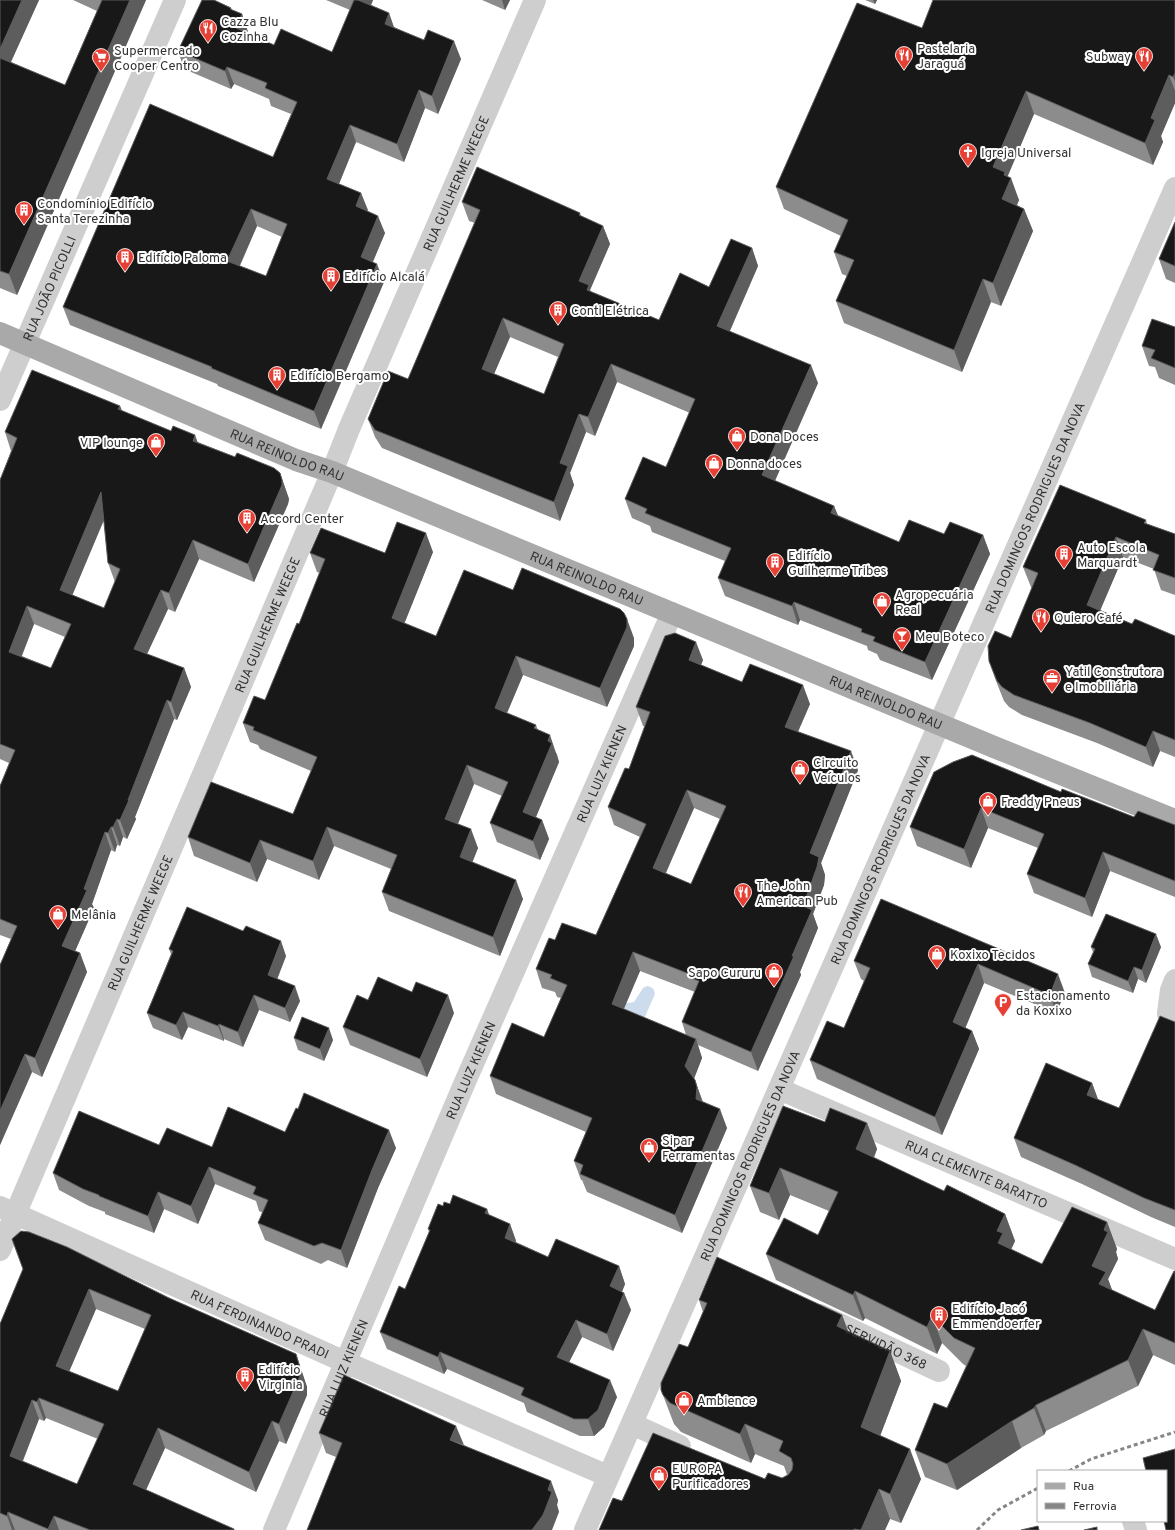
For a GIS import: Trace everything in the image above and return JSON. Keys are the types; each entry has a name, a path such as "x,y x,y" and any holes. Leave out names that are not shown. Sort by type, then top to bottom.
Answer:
{"main road":[{"name":"RUA REINOLDO RAU","path":"0,333 296,460 332,472 939,724 1175,820"}],"street":[{"name":"RUA JOÃO PICOLLI","path":"0,400 175,0"},
{"name":"RUA GUILHERME WEEGE","path":"0,1250 8,1211 332,472 536,0"},
{"name":"RUA DOMINGOS RODRIGUES DA NOVA","path":"586,1530 608,1476 1175,188"},
{"name":"RUA LUIZ KIENEN","path":"274,1530 465,1082 672,613"},
{"path":"1175,980 1171,990 1168,1013 1175,1017"},
{"name":"RUA CLEMENTE BARATTO","path":"779,1089 1175,1259"},
{"name":"RUA FERDINANDO PRADI","path":"8,1211 345,1362 608,1476"},
{"path":"703,1260 724,1270"},
{"name":"SERVIDÃO 368","path":"803,1307 939,1370"},
{"path":"632,1424 697,1453"}],"water":[{"path":"647,986 653,988 655,994 643,1021 635,1024 618,1004 621,1002 634,1002 643,988"}],"building":[{"path":"0,0 22,0 0,49"},
{"path":"102,0 130,0 9,274 0,271 0,58 65,85"},
{"path":"202,0 214,0 242,14 236,28 274,45 281,29 332,52 354,0 358,0 389,13 385,24 424,40 428,30 454,41 432,96 419,90 397,144 350,125 327,179 361,193 356,206 378,216 361,257 377,264 314,411 211,368 212,367 63,307 150,104 273,157 297,102 265,88 267,83 227,67 225,71 178,51","holes":["251,209 287,224 266,276 227,261"]},
{"path":"933,0 1175,0 1175,73 1173,77 1169,75 1151,118 1155,120 1145,143 1026,91 993,167 1005,172 1004,175 1011,178 1002,199 1024,209 993,283 983,279 954,350 836,301 854,260 834,252 848,220 776,187 857,3 922,28"},
{"path":"477,167 580,213 579,215 603,226 579,281 589,285 587,290 659,320 680,273 709,287 731,239 752,248 717,326 811,365 762,475 834,506 831,513 899,542 909,520 944,534 950,522 983,535 925,662 873,641 875,637 861,632 862,629 794,602 792,606 718,578 731,548 645,513 647,509 625,499 643,457 666,467 695,399 611,364 588,417 579,414 560,463 568,466 554,502 375,430 368,419 388,371 408,379 480,210 462,202","holes":["503,318 564,344 544,394 482,369"]},
{"path":"1175,222 1175,266 1159,259"},
{"path":"1152,319 1175,327 1175,368 1151,358 1155,350 1142,346"},
{"path":"32,370 120,406 118,409 171,431 173,426 195,435 193,441 235,457 237,453 274,468 280,473 282,485 248,564 193,540 169,593 161,590 134,649 184,668 171,702 167,700 120,820 117,819 108,833 105,832 84,889 87,890 62,946 80,953 35,1058 25,1054 0,1111 0,965 17,926 0,919 0,786 15,750 0,744 0,480 17,438 5,432","holes":["101,492 108,563 120,569 104,608 60,590","27,606 71,624 51,668 9,652"]},
{"path":"1060,485 1146,520 1144,523 1175,534 1175,578 1153,570 1159,555 1116,537 1087,605 1132,624 1135,619 1175,636 1175,740 1153,731 1146,747 1090,723 1014,695 1002,687 997,681 989,661 988,646 995,631 1011,638 1038,573 1023,567"},
{"path":"397,522 426,533 392,618 436,636 464,570 513,590 522,568 620,609 627,619 627,627 600,688 516,656 495,708 536,725 534,728 550,735 548,741 552,743 523,812 542,820 533,841 490,823 508,782 467,765 445,819 471,829 460,857 516,880 493,937 382,892 397,855 327,827 313,861 260,840 250,863 188,837 211,782 293,814 317,757 253,730 254,727 243,723 254,696 265,700 297,623 299,624 325,559 310,553 321,528 385,553"},
{"path":"675,633 696,642 689,660 742,682 750,664 803,685 785,727 851,751 810,853 819,857 817,867 803,906 812,910 792,956 794,956 751,1052 682,1022 699,981 691,978 692,975 633,952 612,1004 696,1039 685,1066 695,1080 697,1087 696,1099 720,1109 675,1215 580,1174 583,1165 574,1161 592,1118 490,1076 512,1023 544,1037 567,985 550,978 552,975 536,969 549,938 555,940 562,923 596,935 646,824 608,807 625,768 629,769 650,712 636,707 665,636","holes":["687,790 726,806 691,884 653,868"]},
{"path":"972,755 1061,792 1062,789 1134,817 1138,811 1175,825 1175,881 1103,852 1085,898 1027,874 1044,834 981,808 964,849 910,827 934,772 953,762"},
{"path":"881,899 1058,974 1050,995 978,964 953,1022 972,1031 935,1117 810,1060 827,1021 844,1028 870,968 854,961"},
{"path":"187,907 243,931 246,926 281,941 268,975 295,986 285,1008 254,995 238,1032 183,1012 176,1025 147,1013 173,951 169,949"},
{"path":"1106,914 1156,934 1142,970 1134,967 1128,981 1088,964 1095,949 1091,947"},
{"path":"378,977 412,992 416,982 448,995 420,1059 343,1027 357,995 368,1000"},
{"path":"1160,1016 1175,1022 1175,1210 1144,1198 1014,1138 1046,1063 1092,1083 1087,1095 1119,1108"},
{"path":"302,1017 329,1028 320,1049 294,1038"},
{"path":"304,1093 389,1130 341,1250 322,1243 314,1246 258,1223 268,1200 253,1194 256,1187 209,1167 191,1206 158,1192 148,1216 83,1189 53,1173 79,1111 159,1145 167,1128 212,1147 228,1107 285,1132 296,1108 298,1109"},
{"path":"783,1106 825,1122 830,1108 867,1123 856,1149 944,1191 947,1185 1005,1214 997,1231 1003,1233 998,1243 1042,1264 1072,1207 1107,1222 1104,1230 1108,1232 1092,1266 1106,1272 1099,1284 1155,1310 1175,1271 1175,1343 1143,1329 1128,1360 1036,1405 1034,1408 947,1464 915,1450 934,1403 947,1408 975,1348 954,1338 932,1316 927,1327 855,1291 853,1295 766,1254 784,1218 818,1235 838,1192 780,1168 769,1193 750,1186"},
{"path":"453,1195 487,1209 485,1213 510,1224 505,1238 548,1257 556,1239 619,1266 610,1286 624,1293 607,1334 576,1320 557,1357 610,1380 598,1410 588,1419 574,1419 521,1395 524,1388 440,1352 438,1357 380,1332 399,1286 405,1289 430,1230 428,1229 438,1204 443,1206 444,1202 450,1204"},
{"path":"21,1231 29,1232 67,1247 169,1298 296,1354 300,1368 300,1376 279,1424 272,1421 249,1472 158,1428 133,1484 234,1530 90,1530 54,1516 48,1529 8,1512 7,1516 0,1513 0,1324 23,1269 12,1239","holes":["89,1289 151,1315 118,1391 56,1366","39,1398 104,1424 77,1484 10,1456 32,1400 37,1402"]},
{"path":"717,1257 842,1315 837,1326 890,1351 861,1427 910,1449 890,1494 879,1489 861,1530 599,1530 613,1498 622,1501 653,1433 765,1479 768,1473 782,1478 788,1475 792,1470 793,1464 791,1458 779,1451 783,1441 745,1424 740,1434 670,1403 663,1395 661,1390 661,1383 679,1344 688,1347 707,1303 699,1300"},
{"path":"344,1375 456,1426 450,1440 551,1481 548,1490 552,1492 543,1515 532,1530 307,1530 342,1443 319,1433"},
{"path":"1175,1449 1175,1530 1166,1530 1164,1522 1167,1522 1167,1470 1146,1470 1143,1458"},
{"path":"1038,1526 1039,1530 1021,1530"},
{"path":"1097,1527 1097,1530 1084,1530"}],"railway":[{"path":"1071,1470 1091,1459 1175,1432"},
{"path":"977,1530 998,1510 1037,1489"}],"place":[{"name":"Cazza Blu Cozinha","path":"208,43"},
{"name":"Pastelaria Jaraguá","path":"904,70"},
{"name":"Subway","path":"1144,71"},
{"name":"Supermercado Cooper Centro","path":"101,72"},
{"name":"Igreja Universal","path":"968,167"},
{"name":"Condomínio Edifício Santa Terezinha","path":"24,225"},
{"name":"Edifício Paloma","path":"125,272"},
{"name":"Edifício Alcalá","path":"331,291"},
{"name":"Conti Elétrica","path":"558,325"},
{"name":"Edifício Bergamo","path":"277,390"},
{"name":"Dona Doces","path":"737,451"},
{"name":"VIP lounge","path":"156,457"},
{"name":"Donna doces","path":"714,478"},
{"name":"Accord Center","path":"247,533"},
{"name":"Auto Escola Marquardt","path":"1064,569"},
{"name":"Edifício Guilherme Tribes","path":"775,577"},
{"name":"Agropecuária Real","path":"882,616"},
{"name":"Quiero Café","path":"1041,632"},
{"name":"Meu Boteco","path":"902,651"},
{"name":"Yatil Construtora e Imobiliária","path":"1052,693"},
{"name":"Circuito Veículos","path":"800,784"},
{"name":"Freddy Pneus","path":"988,816"},
{"name":"The John American Pub","path":"743,907"},
{"name":"Melânia","path":"58,929"},
{"name":"Koxixo Tecidos","path":"937,969"},
{"name":"Sapo Cururu","path":"774,987"},
{"name":"Estacionamento da Koxixo","path":"1003,1017"},
{"name":"Sipar Ferramentas","path":"649,1162"},
{"name":"Edifício Jacó Emmendoerfer","path":"939,1330"},
{"name":"Edifício Virginia","path":"245,1391"},
{"name":"Ambience","path":"684,1415"},
{"name":"EUROPA Purificadores","path":"659,1490"}]}
